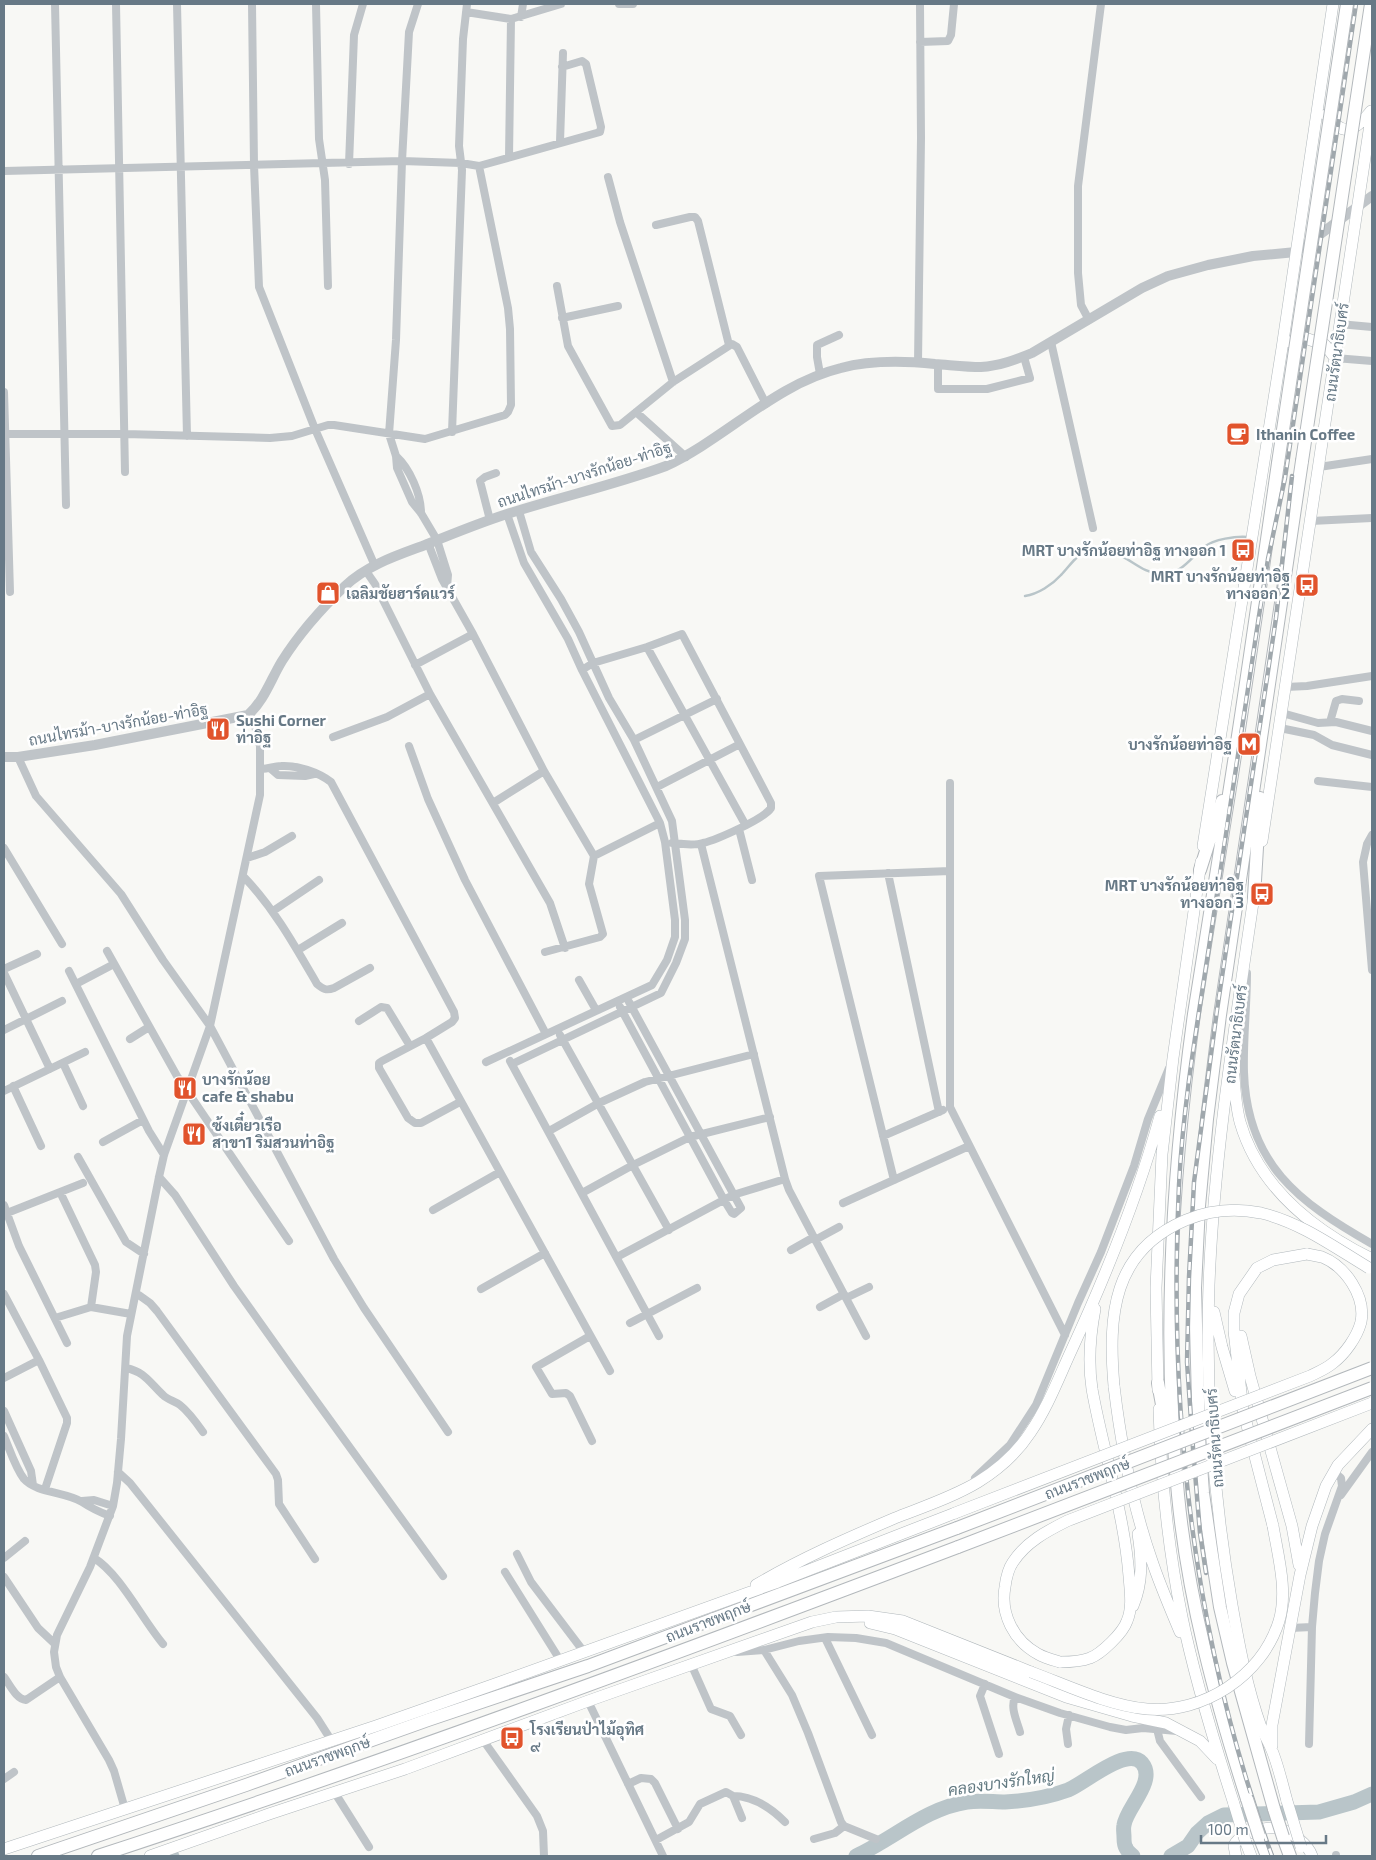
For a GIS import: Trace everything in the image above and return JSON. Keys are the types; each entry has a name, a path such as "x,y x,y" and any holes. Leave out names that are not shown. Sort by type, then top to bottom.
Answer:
{"main road":[{"path":"1251,1856 1221,1764 1193,1664 1182,1616 1164,1498 1158,1383 1156,1288 1162,1154 1169,1083 1333,4"},
{"path":"1178,1496 1174,1439 1170,1288 1174,1205 1194,1015 1234,765 1347,4"},
{"name":"ถนนรัตนาธิเบศร์","path":"1290,1856 1274,1809 1220,1607 1203,1493 1199,1436 1195,1288 1199,1206 1216,1042 1371,4"},
{"path":"1319,101 1324,114 1334,126 1343,130 1352,129 1362,122 1372,110"},
{"name":"ถนนรัตนาธิเบศร์","path":"1302,1852 1272,1749 1262,1728 1249,1686 1232,1605 1222,1540 1211,1426 1209,1286 1214,1201 1234,1027 1372,110"},
{"path":"1282,348 1292,340 1305,338 1324,345 1335,358"},
{"path":"1254,896 1264,720"},
{"path":"1200,870 1234,765"},
{"path":"1234,1027 1234,1073 1240,1120 1246,1140 1265,1176 1311,1223 1350,1248 1371,1265"},
{"path":"735,1597 778,1572 856,1534 978,1482 1000,1467 1030,1434 1045,1410 1098,1292 1152,1148 1169,1083"},
{"path":"1371,1265 1301,1227 1261,1213 1241,1210 1206,1213 1179,1223 1152,1240 1141,1250 1121,1282 1114,1306 1111,1331 1114,1386 1119,1424 1130,1484 1142,1567 1140,1587 1127,1622 1116,1638 1091,1658 1074,1662 1060,1662 1037,1654 1017,1638 1007,1620 1003,1598 1006,1579 1012,1563 1023,1549 1047,1531 1067,1521 1372,1403"},
{"path":"376,1726 778,1582 955,1513 1310,1376 1334,1363 1345,1352 1354,1338 1361,1321 1356,1289 1345,1274 1334,1264 1322,1257 1307,1254 1273,1260 1257,1268 1240,1294 1234,1313 1234,1331 1243,1410 1250,1443"},
{"path":"150,1856 335,1793 796,1627 836,1617 868,1616 904,1621 1031,1672 1123,1704 1146,1709 1172,1710 1191,1706 1209,1699 1229,1686 1255,1663 1270,1640 1279,1620 1282,1594 1273,1526 1222,1346 1209,1286"},
{"path":"1098,1292 1090,1339 1092,1387 1124,1535 1130,1595 1127,1622"},
{"path":"1240,1294 1242,1340 1292,1526 1300,1575"},
{"name":"ถนนราชพฤกษ์","path":"38,1856 588,1666 957,1528 1372,1368"},
{"path":"1158,1383 1196,1613 1228,1738 1267,1856"},
{"name":"ถนนราชพฤกษ์","path":"98,1856 407,1752 472,1726 602,1681 1372,1388"},
{"path":"1272,1749 1272,1725 1300,1575 1312,1526 1326,1486 1338,1465 1372,1429"},
{"path":"1130,1484 1152,1560 1193,1664"},
{"path":"836,1617 895,1629 1066,1697 1166,1724 1200,1741 1221,1764"},
{"path":"376,1726 428,1720"},
{"name":"ถนนราชพฤกษ์","path":"4,1849 376,1726"},
{"path":"416,1764 472,1726"},
{"path":"1236,1856 1234,1846 1239,1838 1249,1833 1275,1828 1286,1831 1301,1842 1309,1849 1312,1856"}],"street":[{"path":"56,4 66,505"},
{"path":"116,4 125,472"},
{"path":"177,4 186,436"},
{"path":"252,4 254,165 259,287 371,568 375,584 430,694 550,903 565,948"},
{"path":"316,4 319,138 325,180 328,286"},
{"path":"349,164 354,35 364,4"},
{"path":"418,4 409,32 402,162 396,340 389,434 396,456 405,465 420,500 421,513 432,542 442,579 473,634 544,772 594,856 589,884 603,934 600,937 565,948 545,952"},
{"path":"521,17 523,4"},
{"path":"452,432 463,39 467,8 511,19 561,4"},
{"path":"620,4 633,4"},
{"path":"920,42 945,42 950,39 954,4"},
{"path":"1089,320 1081,305 1078,274 1078,186 1101,4"},
{"path":"918,363 920,5"},
{"path":"510,158 511,19"},
{"path":"560,142 563,53"},
{"path":"4,171 402,162 479,166 598,133 601,130 586,64 582,62 562,67"},
{"path":"4,434 125,434 270,438 292,436 334,425 425,439 505,414 511,405 508,308 479,166"},
{"path":"608,177 620,222 673,382"},
{"path":"1296,252 1372,196"},
{"path":"656,225 690,216 695,217 698,221 729,345"},
{"name":"ถนนไทรม้า-บางรักน้อย-ท่าอิฐ","path":"4,757 18,757 122,740 248,715 258,704 282,661 298,638 346,585 371,568 432,542 507,514 649,472 686,457 788,390 820,374 853,365 918,363 981,367 1004,364 1051,342 1142,288 1176,273 1253,256 1296,252"},
{"path":"557,286 565,340 609,423 614,426 618,426 673,382 732,344 737,347 766,404"},
{"path":"562,318 618,306"},
{"path":"1339,324 1372,327"},
{"path":"820,374 817,346 839,335"},
{"path":"1051,342 1093,528"},
{"path":"938,364 938,389 987,389 1030,378 1024,356"},
{"path":"1335,358 1372,361"},
{"path":"4,392 10,592"},
{"path":"636,412 686,457"},
{"path":"1319,467 1372,459"},
{"path":"490,520 480,481 496,473"},
{"path":"512,1064 622,1010 655,998 661,993 676,964 685,939 685,920 672,821 634,740 609,698 579,632 561,599 531,552 519,511"},
{"path":"486,1062 652,985 667,960 675,937 675,920 665,842 660,823 564,631 524,564 507,514"},
{"path":"1311,521 1372,518"},
{"path":"415,665 473,634"},
{"path":"582,670 593,663 647,647 682,634 771,803 768,813 701,844 665,842"},
{"path":"647,647 710,759 742,826 752,880"},
{"path":"1286,688 1372,676"},
{"path":"333,737 387,717 430,694"},
{"path":"634,740 716,699"},
{"path":"1330,722 1336,701 1342,699 1359,701"},
{"path":"1282,713 1372,732"},
{"path":"125,1809 109,1760 60,1677 54,1659 55,1644 62,1623 94,1558 113,1506 118,1472 127,1336 159,1177 164,1155 210,1026 260,795 260,746 258,734 248,715"},
{"path":"1280,728 1314,735 1332,745 1372,755"},
{"path":"657,788 740,744"},
{"path":"409,746 428,799 462,873 546,1034"},
{"path":"18,757 36,796 121,894 163,960 210,1026 334,1259 364,1308 448,1432"},
{"path":"261,769 271,769 279,766 305,768 331,782 454,1012 455,1018 452,1022 382,1061 379,1063 379,1068 408,1118 415,1123 421,1123 460,1102"},
{"path":"493,803 544,772"},
{"path":"1318,781 1372,787"},
{"path":"950,783 950,1107 1065,1334"},
{"path":"594,856 660,823"},
{"path":"1372,835 1367,844 1363,862 1372,970"},
{"path":"247,858 265,852 292,836"},
{"path":"701,844 708,864 789,1190 866,1336"},
{"path":"4,848 62,944"},
{"path":"894,1180 819,876 950,871"},
{"path":"888,873 939,1112"},
{"path":"243,876 259,892 273,911 317,984 322,989 334,988 370,968"},
{"path":"273,911 319,880"},
{"path":"298,950 342,923"},
{"path":"1247,943 1244,1072 1248,1113 1254,1131 1280,1176 1293,1190 1336,1224 1372,1244"},
{"path":"107,951 187,1092 289,1241"},
{"path":"37,954 4,971 50,1069"},
{"path":"76,984 114,964"},
{"path":"70,971 143,1120 164,1155"},
{"path":"579,980 596,1010"},
{"path":"617,1001 724,1200 733,1214 740,1211 626,996"},
{"path":"4,1030 62,1001"},
{"path":"358,1020 381,1007 387,1008 410,1046"},
{"path":"130,1038 149,1027"},
{"path":"557,1029 669,1230"},
{"path":"426,1038 610,1371"},
{"path":"4,1091 85,1052"},
{"path":"506,1052 660,1336"},
{"path":"548,1131 599,1104 657,1078 754,1054"},
{"path":"939,1500 962,1487 981,1473 1010,1445 1036,1406 1101,1252 1134,1166 1148,1118 1173,1058"},
{"path":"63,1062 83,1106"},
{"path":"13,1086 41,1146"},
{"path":"883,1136 950,1107"},
{"path":"582,1193 690,1137 770,1117"},
{"path":"103,1142 143,1120"},
{"path":"843,1203 969,1146"},
{"path":"78,1157 126,1242 144,1254"},
{"path":"433,1210 500,1172"},
{"path":"159,1177 175,1195 234,1286 442,1576"},
{"path":"617,1257 733,1195 786,1178"},
{"path":"68,1343 19,1246 5,1209 83,1183"},
{"path":"60,1192 96,1272 91,1307"},
{"path":"791,1250 840,1227"},
{"path":"481,1289 545,1253"},
{"path":"820,1307 869,1287"},
{"path":"630,1323 697,1288"},
{"path":"136,1293 150,1303 157,1311 276,1474 279,1504 315,1559"},
{"path":"4,1294 67,1418 45,1489"},
{"path":"55,1318 91,1307 131,1314"},
{"path":"590,1336 536,1367 552,1394 566,1392 570,1396 592,1441"},
{"path":"4,1378 39,1360"},
{"path":"126,1368 138,1371 144,1375 167,1398 185,1409 203,1432"},
{"path":"4,1411 31,1471 33,1485"},
{"path":"4,1436 24,1478 33,1485 82,1501 94,1500 113,1506"},
{"path":"1337,1500 1372,1452"},
{"path":"118,1472 130,1483 317,1718 331,1740"},
{"path":"1309,1744 1312,1627 1319,1561 1325,1534 1342,1486 1341,1478 1334,1472"},
{"path":"82,1501 90,1508 110,1516"},
{"path":"4,1558 25,1541"},
{"path":"518,1554 531,1582 584,1652"},
{"path":"94,1558 108,1569 163,1644"},
{"path":"505,1572 560,1660"},
{"path":"4,1577 38,1628 55,1644"},
{"path":"1290,1628 1312,1627"},
{"path":"720,1654 764,1650 800,1641 825,1638 856,1638 886,1643 1016,1697 1069,1715 1126,1730 1157,1729 1184,1732"},
{"path":"825,1638 872,1735"},
{"path":"764,1650 792,1695 839,1818 844,1826 876,1840"},
{"path":"691,1664 711,1709 730,1716 741,1734"},
{"path":"4,1676 18,1697 23,1700 26,1700 60,1677"},
{"path":"985,1684 980,1696 999,1754"},
{"path":"1016,1697 1013,1701 1014,1710 1020,1732"},
{"path":"588,1701 663,1856"},
{"path":"1068,1744 1066,1729 1069,1715"},
{"path":"1157,1729 1160,1741 1201,1797"},
{"path":"483,1740 537,1816 544,1831 544,1856"},
{"path":"4,1779 14,1772"},
{"path":"628,1784 641,1778 651,1779 655,1783 678,1829"},
{"path":"656,1840 689,1822 700,1804 726,1792 732,1796 745,1797 769,1808 785,1822"},
{"path":"335,1793 369,1847"},
{"path":"732,1796 742,1818"},
{"path":"814,1839 835,1833 844,1826"}],"waterway":[{"path":"1025,596 1049,586 1077,557 1085,552 1110,551 1119,554 1143,569 1160,574 1168,574 1180,569 1208,544 1225,539 1248,537"},
{"name":"คลองบางรักใหญ่","path":"856,1856 924,1817 952,1805 972,1801 1021,1801 1053,1795 1068,1790 1116,1762 1135,1759 1142,1763 1146,1770 1146,1778 1126,1818 1124,1826 1125,1845 1133,1856"},
{"name":"คลองบางรักใหญ่","path":"1171,1856 1188,1846 1197,1833 1208,1823 1224,1815 1319,1812 1354,1802 1372,1794"}],"railway":[{"path":"1272,1856 1245,1775 1223,1693 1205,1610 1192,1525 1183,1441 1178,1356 1177,1270 1179,1185 1187,1095 1195,1036 1268,559 1285,478 1356,4"},
{"path":"1206,1573 1200,1533 1187,1362 1194,1182 1217,1010 1276,618 1292,476"}],"place":[{"name":"Ithanin Coffee","path":"1238,434"},
{"name":"MRT บางรักน้อยท่าอิฐ ทางออก 1","path":"1243,550"},
{"name":"MRT บางรักน้อยท่าอิฐ ทางออก 2","path":"1307,585"},
{"name":"เฉลิมชัยฮาร์ดแวร์","path":"328,593"},
{"name":"Sushi Corner ท่าอิฐ","path":"218,729"},
{"name":"บางรักน้อยท่าอิฐ","path":"1249,744"},
{"name":"MRT บางรักน้อยท่าอิฐ ทางออก 3","path":"1262,894"},
{"name":"บางรักน้อย cafe & shabu","path":"185,1088"},
{"name":"ซ้งเตี๋ยวเรือ สาขา1 ริมสวนท่าอิฐ","path":"194,1134"},
{"name":"โรงเรียนป่าไม้อุทิศ ๙","path":"512,1738"}]}
